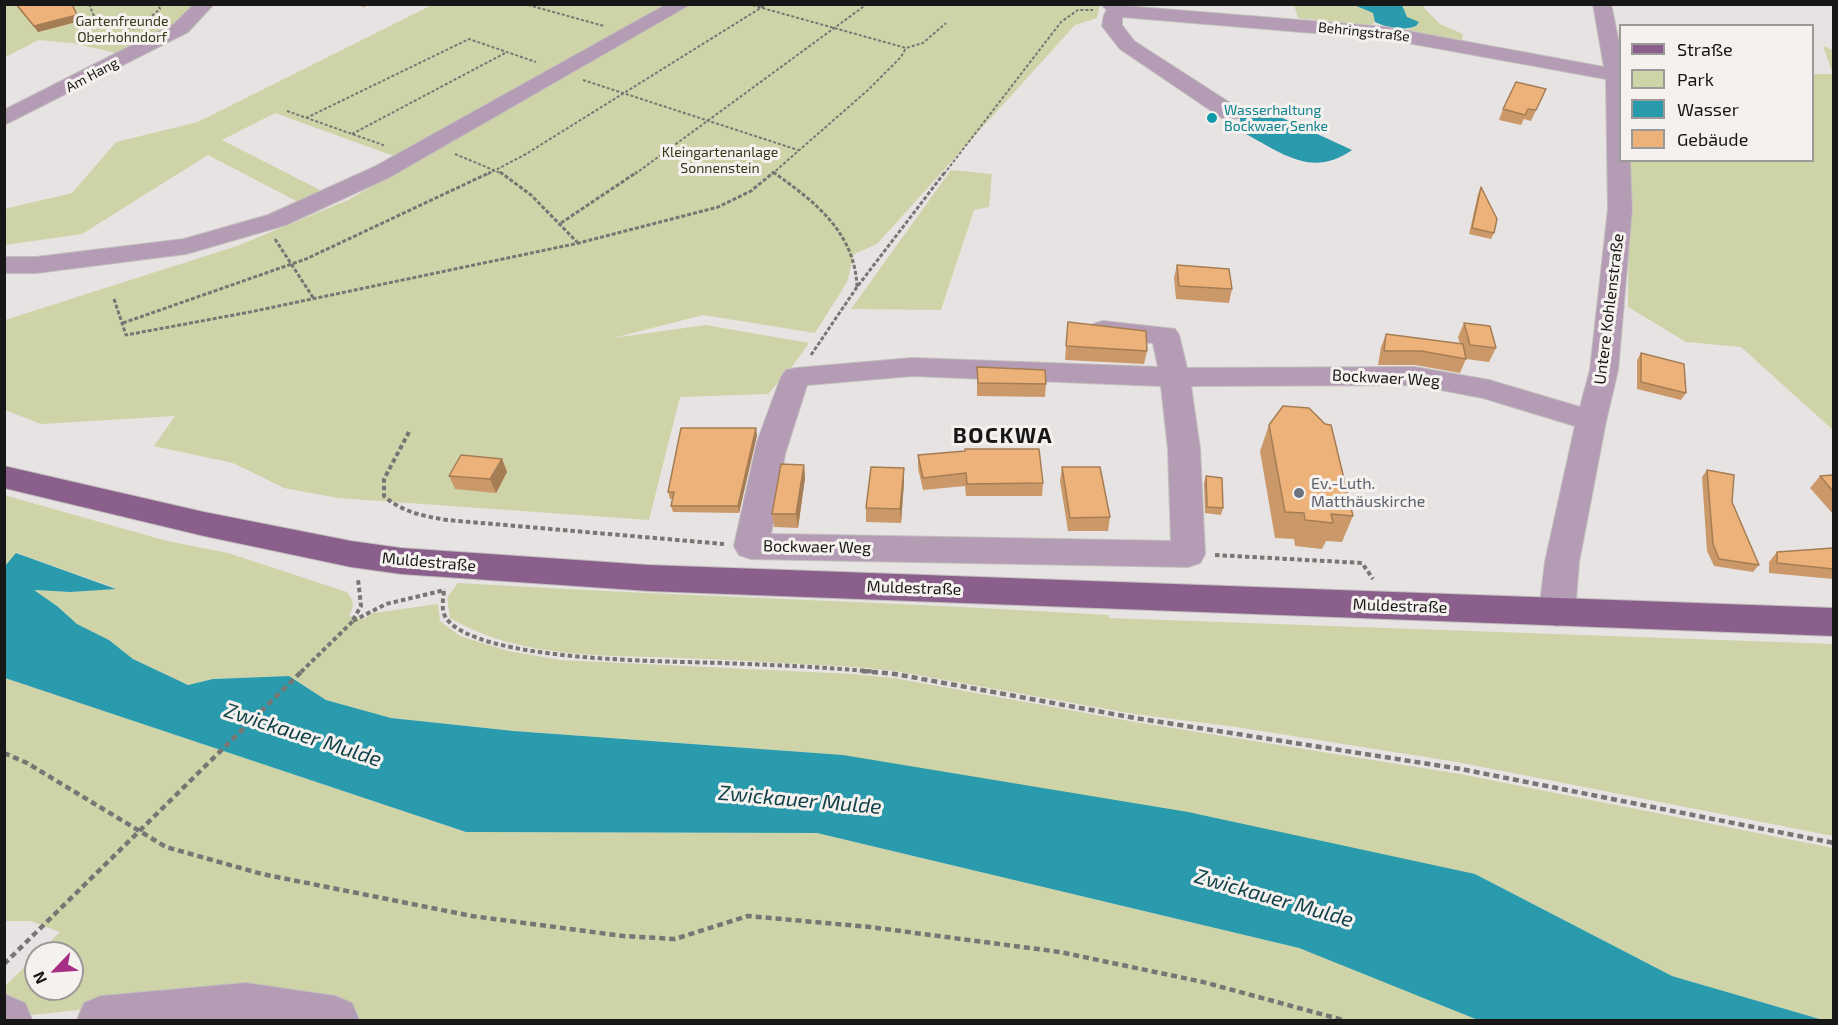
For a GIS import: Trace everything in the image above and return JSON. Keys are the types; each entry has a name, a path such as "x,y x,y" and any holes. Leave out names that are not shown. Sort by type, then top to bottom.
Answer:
{"main road":[{"name":"Muldestraße","path":"4,477 204,524 351,554 401,561 454,578 649,578 1833,622"}],"street":[{"name":"Am Hang","path":"4,119 181,28 205,4"},
{"path":"4,265 36,265 186,246 277,220 350,188 562,73 682,4"},
{"name":"Untere Kohlenstraße","path":"1602,4 1618,86 1619,148"},
{"path":"1115,7 1112,26 1127,45 1230,113"},
{"name":"Behringstraße","path":"1115,7 1386,33 1618,86"},
{"name":"Untere Kohlenstraße","path":"1557,612 1562,562 1591,421 1605,370 1620,209 1619,162"},
{"path":"1077,328 1165,335 1174,376 1184,449 1188,554"},
{"name":"Bockwaer Weg","path":"1188,554 751,546 758,525 767,467 780,413 796,377 912,367 1174,376 1415,376 1489,390 1591,421"},
{"path":"743,582 751,546"},
{"path":"101,1020 246,1007 335,1020"}],"path":[{"path":"89,4 96,21 136,29 160,9 158,4"},
{"path":"748,4 906,48 923,43 946,23"},
{"path":"123,323 291,264 467,185 626,93 766,4"},
{"path":"561,224 709,121 867,4"},
{"path":"528,5 631,33"},
{"path":"796,377 857,287 1061,22 1078,10 1115,7"},
{"path":"306,118 469,39 562,73 798,150"},
{"path":"114,299 126,335 314,299 579,243 718,207 751,191 868,90 901,57 906,48"},
{"path":"352,134 507,52"},
{"path":"287,111 352,134 421,149 496,170 515,183 579,243"},
{"path":"772,172 827,214 846,245 854,264 857,273 857,287"},
{"path":"274,237 314,299"},
{"path":"409,432 384,478 384,496 393,504 412,514 447,520 751,546"},
{"path":"4,964 352,621 361,606 359,584 351,554"},
{"path":"1188,554 1362,563 1386,606"},
{"path":"352,621 386,604 454,578"},
{"path":"454,578 442,606 447,619 465,633 512,647 564,656 855,670 895,674 1135,718 1461,769 1833,843"},
{"path":"4,753 27,763 166,847 262,874 472,916 622,936 675,939 748,916 870,927 1048,951 1203,982 1343,1020"}],"green space":[{"name":"Gartenfreunde Oberhohndorf","path":"4,5 193,5 189,13 174,28 125,55 72,43 38,40 8,56 5,55"},
{"name":"Kleingartenanlage Sonnenstein","path":"432,5 1100,5 1097,18 1075,25 877,244 854,254 847,282 815,333 703,315 613,338 706,325 809,343 768,394 680,397 649,520 338,498 284,488 233,463 154,446 175,416 41,424 5,410 5,320 237,246 348,200 413,163 275,113 222,140 324,192 300,203 208,155 82,234 5,245 4,209 72,193 116,142 198,122"},
{"path":"1294,5 1354,5 1373,13 1375,22 1370,26 1298,18"},
{"path":"1402,5 1425,5 1424,8 1440,24 1463,34 1462,40 1406,30 1416,26 1407,17"},
{"path":"1823,46 1833,50 1833,74"},
{"path":"1814,74 1833,74 1833,430 1741,347 1686,342 1628,307 1629,162 1814,162"},
{"path":"951,170 992,174 989,207 974,210 941,310 851,309"},
{"path":"4,495 167,541 228,553 347,592 353,604 349,616 364,619 373,613 438,604 440,621 460,636 508,651 561,660 894,678 1135,722 1460,774 1833,848 1833,1020 1823,1020 1672,976 1475,874 843,755 514,731 391,718 326,700 289,676 213,679 188,685 133,659 109,640 77,624 57,606 32,590 70,592 115,588 17,553 5,566"},
{"path":"458,583 1028,610 1109,615 1109,618 1833,644 1833,836 1457,762 1236,727 1134,714 895,671 745,661 592,655 533,648 477,631 450,618 447,598"},
{"path":"5,678 466,832 817,833 1299,948 1478,1020 335,1020 246,1007 227,1010 317,1020 101,1020 173,1014 169,1000 5,1018 5,986 24,968 24,1001 84,1001 84,941 51,941 60,932 31,921 5,921"}],"water":[{"path":"1354,5 1402,5 1407,17 1419,22 1411,28 1390,27 1375,22 1373,13"},
{"path":"1254,111 1276,115 1352,150 1323,162 1309,162 1283,154 1242,132 1239,113"},
{"name":"Zwickauer Mulde","path":"16,553 116,589 70,592 34,590 77,624 109,640 133,659 188,685 213,679 289,676 326,700 391,718 514,731 843,755 1188,812 1475,874 1672,976 1823,1020 1478,1020 1299,948 817,833 466,832 5,678 5,566"}],"building":[{"path":"16,4 72,4 77,15 34,26"},
{"path":"1516,82 1546,89 1536,110 1528,109 1525,115 1503,109"},
{"path":"1481,187 1497,219 1494,233 1472,228"},
{"path":"1177,265 1229,269 1232,289 1179,286"},
{"path":"1068,322 1146,331 1147,351 1066,346"},
{"path":"1464,323 1490,326 1496,348 1470,345"},
{"path":"1386,334 1463,344 1466,359 1421,351 1384,351"},
{"path":"1641,353 1684,364 1686,393 1641,382"},
{"path":"977,367 1045,370 1046,384 978,383"},
{"path":"1283,406 1309,408 1325,424 1331,425 1353,516 1331,514 1333,523 1305,520 1304,513 1285,512 1269,425"},
{"path":"681,428 756,428 738,506 671,506 674,492 668,492"},
{"path":"965,449 1039,449 1043,483 967,484 966,473 923,478 918,455 965,451"},
{"path":"461,455 502,459 490,479 449,476"},
{"path":"781,464 804,465 796,514 772,514"},
{"path":"871,467 904,468 900,509 866,508"},
{"path":"1062,467 1100,467 1110,517 1070,518"},
{"path":"1707,470 1734,475 1732,502 1759,565 1719,559 1713,544"},
{"path":"1833,475 1833,491 1820,476"},
{"path":"1206,476 1222,478 1223,508 1207,507"},
{"path":"1833,548 1833,569 1777,563 1777,552"}],"place":[{"name":"Wasserhaltung Bockwaer Senke","path":"1212,118"},
{"name":"Ev.-Luth. Matthäuskirche","path":"1299,493"}],"district":[{"name":"BOCKWA","path":"1003,436"}]}
